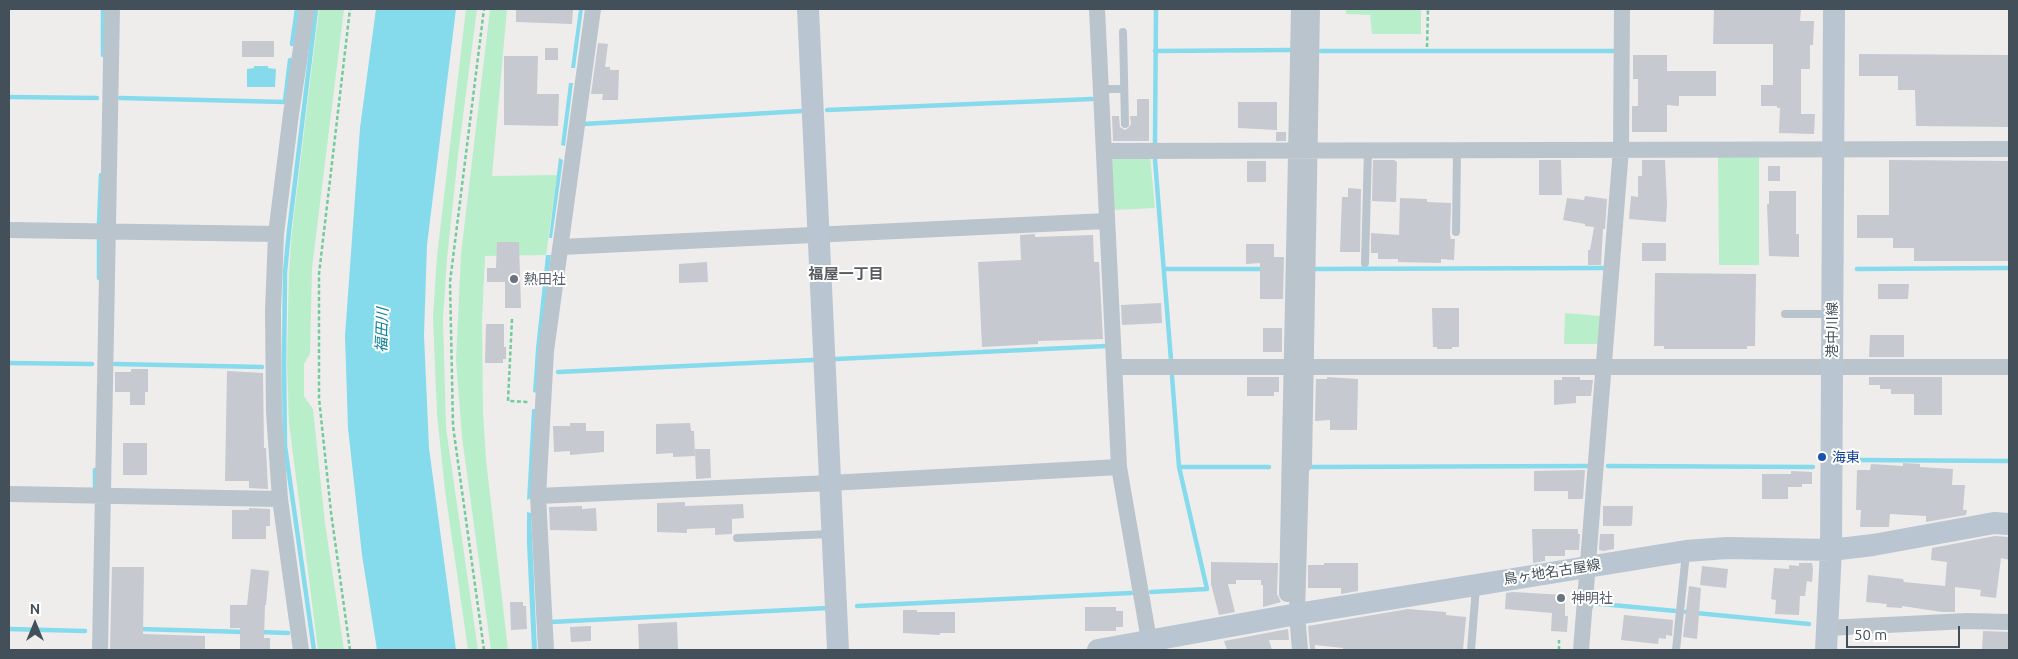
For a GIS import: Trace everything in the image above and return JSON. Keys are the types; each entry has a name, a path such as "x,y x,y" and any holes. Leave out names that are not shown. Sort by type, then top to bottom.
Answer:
{"main road":[{"path":"808,9 838,650"},
{"name":"港中川線","path":"1826,650 1831,550 1834,9"},
{"name":"鳥ヶ地名古屋線","path":"1098,650 1292,615 1686,551 1727,548 1831,550 1873,545 1994,524 2009,524"}],"street":[{"path":"100,650 112,9"},
{"path":"301,650 280,499 274,412 273,311 276,234 291,114 307,9"},
{"path":"546,650 538,496 546,351 592,9"},
{"path":"1097,9 1119,467 1150,640"},
{"path":"1300,9 1303,150"},
{"path":"1300,650 1292,615 1301,469 1304,464 1298,367 1303,150 1312,9"},
{"path":"1581,650 1621,150 1622,9"},
{"path":"1104,151 2009,149"},
{"path":"561,247 1106,221"},
{"path":"9,230 276,234"},
{"path":"1115,367 1603,368 2009,366"},
{"path":"538,496 830,483 1119,467"},
{"path":"9,494 280,499"},
{"path":"1827,628 2009,622"}],"lane":[{"path":"1123,32 1125,124"},
{"path":"1101,89 1124,89"},
{"path":"1365,262 1368,150"},
{"path":"1456,232 1457,150"},
{"path":"1785,314 1832,314"},
{"path":"737,538 832,534"},
{"path":"1676,650 1686,551"},
{"path":"1471,650 1476,585"}],"path":[{"path":"350,9 319,274 319,398 331,512 350,650"},
{"path":"484,9 450,282 453,426 484,650"},
{"path":"1428,9 1428,47"},
{"path":"512,319 508,401 543,403"},
{"path":"1559,640 1559,650"}],"green space":[{"path":"319,9 344,9 312,268 310,354 304,364 304,396 313,409 325,523 344,650 318,650 289,423 287,365 289,272 292,231"},
{"path":"466,9 477,9 458,155 443,319 446,428 478,650 468,650 445,490 437,414 433,318 437,256"},
{"path":"490,9 507,9 492,176 557,175 546,255 485,256 482,322 483,411 486,460 508,650 491,650 462,437 456,361 461,254"},
{"path":"1346,9 1421,9 1421,34 1372,34 1370,15 1346,14"},
{"path":"1117,156 1150,156 1155,208 1113,210 1111,161"},
{"path":"1718,156 1759,156 1759,265 1719,265"},
{"path":"1565,313 1601,316 1598,344 1564,344"}],"water":[{"name":"福田川","path":"376,9 456,9 427,245 424,335 429,448 456,650 377,650 362,555 348,428 345,336 360,128"},
{"path":"579,9 583,9 575,68 571,68"},
{"path":"254,66 268,66 268,68 276,69 275,87 247,87 247,69 254,68"},
{"path":"569,83 573,83 565,146 561,145"},
{"path":"559,158 563,160 552,238 549,238"},
{"path":"546,255 551,255 537,393 533,392"},
{"path":"532,409 536,409 531,498 527,500"},
{"path":"527,512 531,513 537,650 532,650"}],"building":[{"path":"516,9 573,9 572,24 516,22"},
{"path":"1714,9 1801,9 1800,21 1814,21 1813,45 1810,45 1810,69 1801,69 1801,114 1815,114 1814,134 1779,133 1780,108 1777,108 1777,106 1761,106 1761,85 1773,85 1773,44 1713,44"},
{"path":"242,41 274,41 274,57 242,57"},
{"path":"598,43 608,44 605,67 610,67 610,70 619,70 618,100 602,100 603,94 591,94"},
{"path":"545,48 558,48 558,60 545,60"},
{"path":"1859,54 2009,55 2009,127 1916,126 1915,90 1898,90 1898,76 1859,76"},
{"path":"1633,55 1667,55 1667,71 1716,71 1716,96 1679,96 1679,106 1667,105 1667,132 1632,132 1632,106 1638,106 1638,79 1633,79"},
{"path":"504,56 538,56 537,94 559,94 558,126 504,125"},
{"path":"1137,99 1149,99 1149,141 1113,141 1112,116 1119,116 1120,127 1125,130 1128,128 1131,124 1130,116 1137,116"},
{"path":"1238,102 1277,102 1277,130 1238,128"},
{"path":"1276,132 1286,132 1286,141 1276,141"},
{"path":"1373,160 1394,160 1397,162 1396,202 1372,201"},
{"path":"1539,160 1561,160 1562,195 1539,195"},
{"path":"1642,160 1665,160 1666,222 1629,219 1631,196 1638,197 1638,176 1642,176"},
{"path":"1889,160 2009,161 2009,261 1914,261 1914,248 1893,248 1893,238 1857,238 1857,215 1889,215"},
{"path":"1247,161 1266,161 1266,182 1247,182"},
{"path":"1768,166 1780,166 1780,181 1768,181"},
{"path":"1348,188 1361,189 1360,252 1340,252 1342,197 1348,197"},
{"path":"1769,191 1796,191 1796,234 1799,234 1799,257 1769,256 1767,204 1769,204"},
{"path":"1585,196 1607,199 1601,265 1588,265 1588,250 1590,250 1594,227 1563,220 1567,198 1584,200"},
{"path":"1400,198 1427,199 1427,202 1451,203 1450,235 1451,239 1455,239 1454,260 1441,259 1441,263 1398,262 1398,259 1378,259 1378,253 1371,253 1371,233 1399,235"},
{"path":"1035,234 1035,237 1093,235 1094,262 1099,262 1103,339 1038,341 1038,344 982,347 978,262 1021,260 1020,235"},
{"path":"497,242 519,242 521,308 505,308 505,282 487,282 487,268 496,268"},
{"path":"1642,243 1666,243 1666,261 1642,261"},
{"path":"1246,244 1274,244 1274,257 1284,257 1283,299 1260,299 1260,263 1246,264"},
{"path":"707,262 708,282 679,283 679,264"},
{"path":"1655,273 1756,274 1755,346 1747,346 1747,349 1664,349 1664,346 1654,346"},
{"path":"1878,284 1909,284 1908,299 1878,299"},
{"path":"1161,303 1162,323 1122,325 1121,305"},
{"path":"1432,308 1459,308 1459,347 1437,349 1437,347 1433,347"},
{"path":"486,324 504,324 506,359 503,359 503,363 485,363"},
{"path":"1263,328 1282,328 1282,352 1263,352"},
{"path":"1870,335 1904,335 1904,357 1869,357"},
{"path":"131,369 148,369 148,392 145,392 145,405 130,405 130,392 115,392 115,372 131,372"},
{"path":"227,371 263,373 264,448 266,448 268,489 249,488 249,481 225,481"},
{"path":"1247,377 1279,377 1279,392 1274,392 1274,396 1247,396"},
{"path":"1327,377 1358,379 1357,430 1330,430 1330,420 1315,421 1316,379 1327,379"},
{"path":"1562,377 1580,377 1580,380 1593,380 1591,396 1576,396 1576,403 1554,405 1554,380 1562,380"},
{"path":"1869,377 1942,377 1942,415 1914,415 1914,394 1891,394 1891,389 1880,389 1880,385 1869,385"},
{"path":"570,423 586,423 586,431 604,431 604,452 570,455 570,451 554,452 553,426 570,426"},
{"path":"690,423 691,431 694,431 695,456 673,457 673,453 656,454 656,424"},
{"path":"123,443 147,443 147,475 123,475"},
{"path":"695,449 710,449 711,478 696,479"},
{"path":"1903,463 1920,464 1920,467 1953,469 1952,485 1965,485 1963,510 1967,510 1966,515 1926,522 1926,516 1890,514 1889,527 1860,527 1861,510 1856,510 1857,470 1870,470 1871,464 1903,466"},
{"path":"1585,470 1583,499 1568,499 1568,491 1534,491 1534,471"},
{"path":"1791,471 1812,472 1812,484 1802,484 1802,487 1788,487 1788,499 1762,499 1762,474 1791,474"},
{"path":"685,502 685,506 743,504 744,518 732,519 732,534 715,535 715,528 687,529 687,533 657,532 657,503"},
{"path":"582,506 582,509 596,508 597,531 550,530 549,507"},
{"path":"1603,506 1633,506 1631,526 1603,526"},
{"path":"249,508 270,509 270,526 266,526 266,539 232,539 232,510 249,510"},
{"path":"1532,529 1578,529 1578,534 1580,534 1579,550 1565,550 1565,556 1545,556 1545,561 1533,563"},
{"path":"1600,534 1614,534 1614,549 1599,550"},
{"path":"1995,536 2009,537 2009,560 2001,558 1996,598 1980,596 1981,590 1955,587 1955,612 1902,606 1902,608 1886,607 1887,604 1866,602 1868,575 1903,579 1904,582 1945,586 1947,562 1931,560 1932,548"},
{"path":"1211,562 1278,563 1277,594 1281,602 1263,607 1263,585 1261,585 1261,580 1236,580 1236,584 1228,584 1235,612 1219,615 1211,584"},
{"path":"1324,563 1358,563 1358,591 1341,594 1341,588 1308,588 1308,565 1324,565"},
{"path":"1799,563 1812,563 1813,569 1812,582 1807,581 1805,596 1800,596 1799,615 1775,614 1776,600 1771,599 1774,568 1789,569 1789,565 1799,566"},
{"path":"1702,566 1728,569 1726,588 1700,585"},
{"path":"112,567 144,567 143,634 205,636 205,650 110,650"},
{"path":"251,569 269,571 264,638 270,638 270,650 240,650 240,628 230,628 230,605 247,605"},
{"path":"1689,586 1701,588 1697,639 1683,637"},
{"path":"1506,593 1565,595 1565,616 1568,616 1567,632 1551,631 1552,613 1505,609"},
{"path":"510,602 523,602 523,606 526,606 527,629 511,630"},
{"path":"1085,607 1116,607 1116,611 1123,611 1123,627 1116,627 1116,631 1085,631"},
{"path":"1408,609 1446,612 1446,615 1466,617 1463,650 1343,650 1343,648 1315,645 1315,650 1310,650 1308,626"},
{"path":"903,610 955,612 955,633 940,633 940,635 903,633"},
{"path":"1624,615 1673,620 1672,636 1666,635 1666,639 1659,638 1658,644 1621,640"},
{"path":"677,622 678,650 639,650 638,624"},
{"path":"591,626 591,641 571,642 570,627"},
{"path":"1288,629 1289,640 1269,640 1272,650 1227,650 1224,641"},
{"path":"1983,631 2009,632 2009,650 1982,650"}],"waterway":[{"path":"103,9 103,55"},
{"path":"292,44 297,9"},
{"path":"314,650 285,446 284,366 285,272 316,9"},
{"path":"1155,142 1156,9"},
{"path":"1155,51 1290,50"},
{"path":"1321,51 1613,51"},
{"path":"285,101 290,60"},
{"path":"9,97 97,98"},
{"path":"120,98 285,102"},
{"path":"827,110 1092,99"},
{"path":"584,124 802,111"},
{"path":"1155,160 1171,360"},
{"path":"99,223 101,175"},
{"path":"99,239 99,278"},
{"path":"1312,269 1603,268"},
{"path":"1857,269 2009,268"},
{"path":"1164,269 1265,269"},
{"path":"836,359 1107,346"},
{"path":"558,372 813,360"},
{"path":"9,363 92,364"},
{"path":"115,364 262,367"},
{"path":"1151,592 1207,589 1179,467 1172,376"},
{"path":"1858,460 2009,461"},
{"path":"1310,467 1587,466"},
{"path":"1608,466 1813,467"},
{"path":"1179,467 1269,467"},
{"path":"95,470 95,490"},
{"path":"857,606 1131,593"},
{"path":"1591,607 1591,603 1676,611"},
{"path":"551,622 828,608"},
{"path":"1686,612 1809,624"},
{"path":"9,629 85,631"},
{"path":"139,629 244,632"},
{"path":"259,632 288,633"}],"place":[{"name":"熱田社","path":"514,279"},
{"name":"海東","path":"1822,457"},
{"name":"神明社","path":"1561,598"}],"district":[{"name":"福屋一丁目","path":"846,274"}]}
